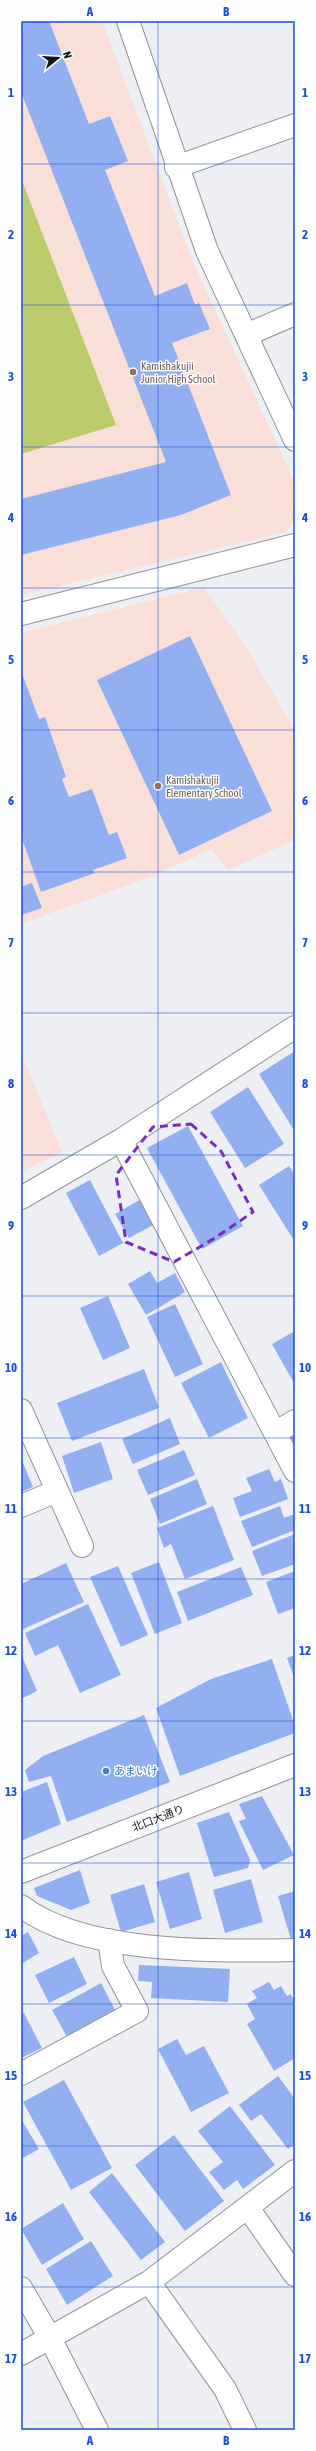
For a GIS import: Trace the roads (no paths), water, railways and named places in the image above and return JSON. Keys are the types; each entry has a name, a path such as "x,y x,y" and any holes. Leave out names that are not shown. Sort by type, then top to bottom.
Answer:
{"street":[{"path":"128,21 176,167 207,252 295,440"},
{"path":"176,167 295,125"},
{"path":"246,335 295,314"},
{"path":"21,614 295,545"},
{"path":"21,1198 121,1140 294,1029"},
{"path":"121,1140 295,1471"},
{"path":"21,1410 82,1546"},
{"path":"275,1432 295,1421"},
{"path":"21,1506 57,1491"},
{"name":"北口大通り","path":"21,1872 295,1765"},
{"path":"21,1906 35,1917 85,1937 215,1951 295,1950"},
{"path":"21,2074 137,2011 113,1966 109,1940"},
{"path":"21,2354 149,2282 295,2171"},
{"path":"248,2208 295,2275"},
{"path":"149,2282 225,2389 245,2430"},
{"path":"21,2288 50,2338 97,2430"}],"place":[{"name":"Kamishakujii Junior High School","path":"133,372"},
{"name":"Kamishakujii Elementary School","path":"158,786"},
{"name":"あまいけ","path":"106,1771"}]}
